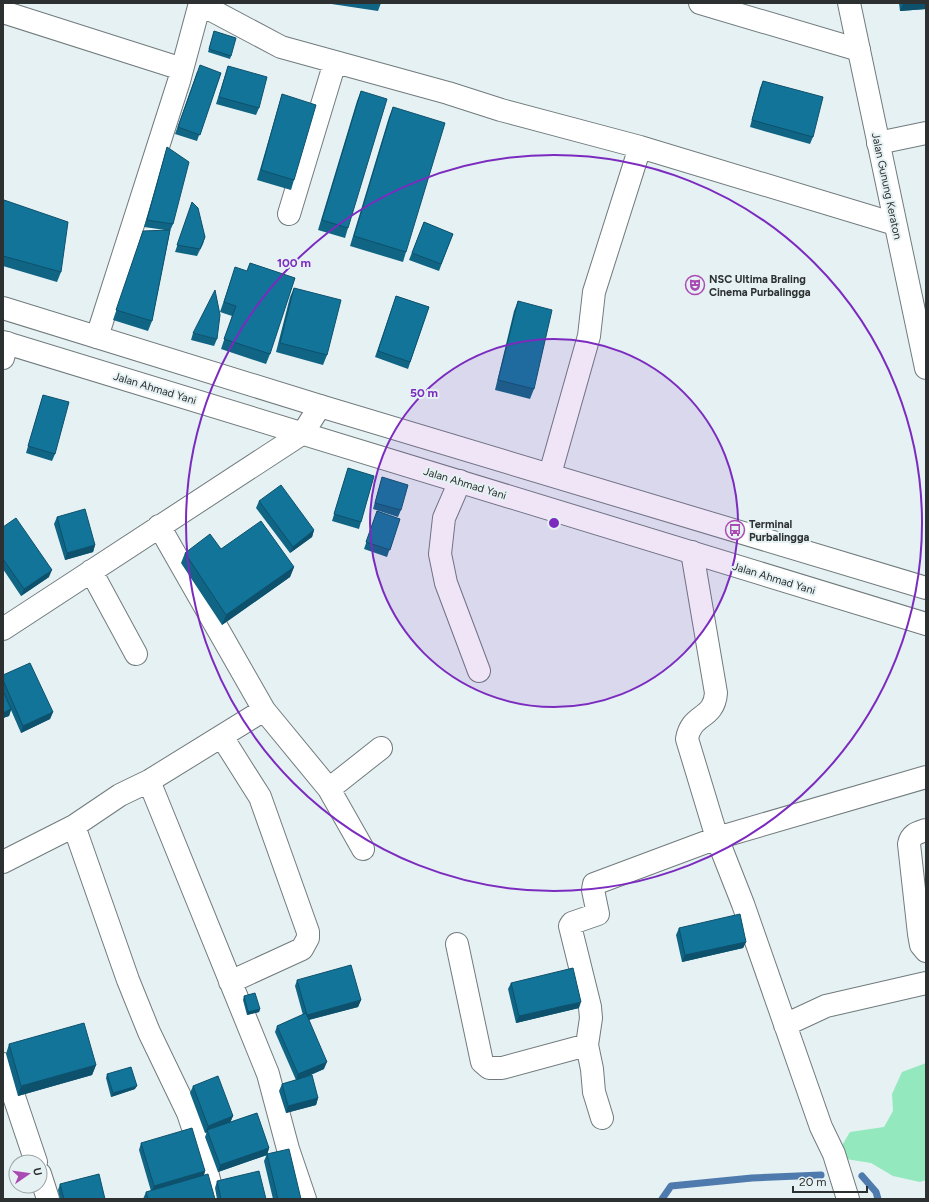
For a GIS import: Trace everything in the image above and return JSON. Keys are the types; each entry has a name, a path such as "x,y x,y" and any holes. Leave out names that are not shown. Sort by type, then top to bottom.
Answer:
{"street":[{"path":"700,3 859,50"},
{"name":"Jalan Gunung Keraton","path":"849,3 926,368"},
{"path":"97,337 182,70 200,4 281,47 501,110 640,147 895,224"},
{"path":"3,12 182,70"},
{"path":"289,214 335,62"},
{"path":"878,143 926,133"},
{"path":"550,474 589,336 594,292 640,147"},
{"path":"3,308 320,406 926,588"},
{"name":"Jalan Ahmad Yani","path":"4,347 303,433 926,624"},
{"path":"3,629 303,433 320,406"},
{"path":"460,481 444,518 440,554 446,583 479,671"},
{"path":"160,526 264,710 329,789 363,849"},
{"path":"692,552 716,693 715,703 711,710 693,723 689,730 687,739 717,838 743,904 821,1127 834,1154 847,1197"},
{"path":"91,571 136,654"},
{"path":"3,862 74,826 120,795 150,781 264,710"},
{"path":"222,737 260,797 308,932 308,938 302,948 230,982"},
{"path":"329,789 381,748"},
{"path":"602,1118 594,1092 592,1069 587,1045 591,1018 590,1007 570,926 572,923 598,914 593,890 594,884 717,838 926,777"},
{"path":"150,781 268,1074 288,1149 305,1199"},
{"path":"74,826 134,995 149,1032 188,1113 205,1164 214,1199"},
{"path":"926,830 915,833 910,838 909,844 919,934 921,945 926,951"},
{"path":"457,944 482,1062 485,1065 493,1069 502,1068 587,1045"},
{"path":"785,1025 826,1006 926,983"},
{"path":"3,1064 33,1154"}],"green space":[{"path":"926,1063 926,1180 920,1182 893,1176 871,1163 846,1159 841,1147 850,1132 884,1127 893,1111 892,1094 902,1072"}],"building":[{"path":"214,31 236,38 231,56 209,49"},
{"path":"200,65 221,73 200,135 178,127"},
{"path":"228,66 267,77 259,108 219,97"},
{"path":"763,81 823,97 813,137 752,120"},
{"path":"361,91 387,99 348,228 322,220"},
{"path":"282,94 316,105 294,180 261,170"},
{"path":"393,107 445,123 406,252 354,236"},
{"path":"167,147 189,162 173,224 147,220"},
{"path":"4,200 68,222 61,272 3,256"},
{"path":"192,202 198,208 205,237 200,249 177,245"},
{"path":"424,222 453,234 441,264 412,253"},
{"path":"170,230 152,321 116,310 143,231"},
{"path":"250,263 295,278 270,354 224,339 236,306 224,302 235,267 247,271"},
{"path":"294,288 341,300 327,355 280,343"},
{"path":"215,290 220,315 217,339 193,333"},
{"path":"396,296 429,307 410,362 378,351"},
{"path":"518,301 552,310 534,389 498,380"},
{"path":"43,395 69,402 55,454 28,446"},
{"path":"348,468 374,476 361,522 334,514"},
{"path":"382,477 408,485 401,510 375,503"},
{"path":"281,485 314,530 293,547 259,501"},
{"path":"85,509 95,545 67,553 57,517"},
{"path":"377,511 400,519 390,550 366,542"},
{"path":"16,518 52,570 24,589 3,559 3,527"},
{"path":"261,521 294,567 226,615 185,553 210,534 221,549"},
{"path":"30,663 53,712 23,726 3,680 3,675"},
{"path":"3,691 11,709 3,713"},
{"path":"740,914 746,942 685,955 679,928"},
{"path":"351,965 361,1000 307,1015 297,980"},
{"path":"573,968 581,1002 519,1016 511,983"},
{"path":"255,993 260,1009 248,1012 244,996"},
{"path":"306,1013 327,1062 298,1074 277,1026"},
{"path":"84,1023 96,1065 21,1086 9,1044"},
{"path":"131,1067 137,1086 113,1093 107,1074"},
{"path":"312,1075 318,1098 288,1106 282,1084"},
{"path":"218,1076 233,1116 208,1126 193,1086"},
{"path":"257,1113 269,1148 220,1165 207,1130"},
{"path":"192,1128 205,1171 154,1186 141,1143"},
{"path":"289,1149 301,1199 278,1199 267,1154"},
{"path":"259,1171 266,1199 221,1199 217,1181"},
{"path":"99,1174 105,1199 64,1199 60,1184"},
{"path":"208,1174 215,1199 148,1199 146,1192"}],"waterway":[{"path":"662,1199 671,1186 752,1178 821,1175"},
{"path":"862,1176 876,1192 878,1199"}],"place":[{"name":"NSC Ultima Braling Cinema Purbalingga","path":"695,285"},
{"name":"Terminal Purbalingga","path":"735,530"}]}
